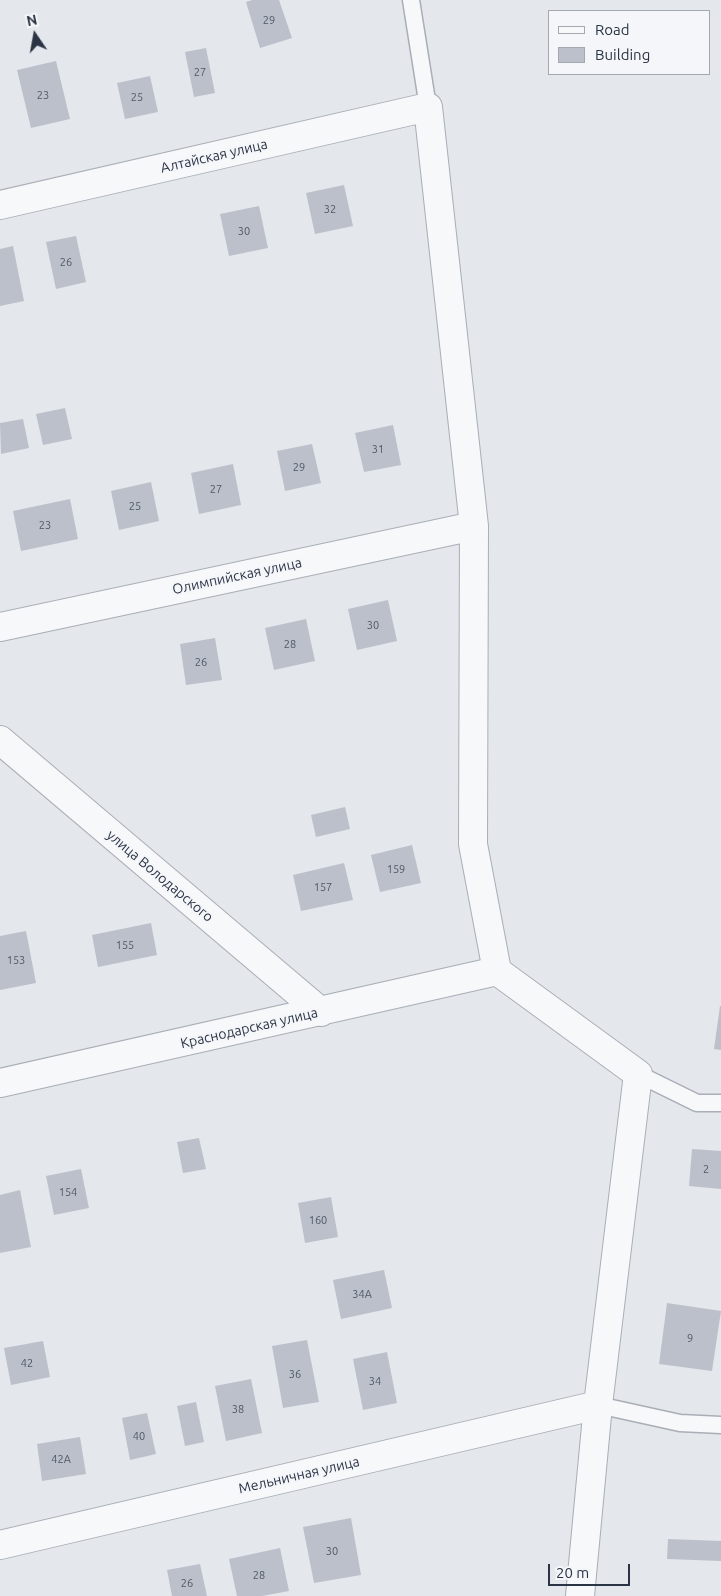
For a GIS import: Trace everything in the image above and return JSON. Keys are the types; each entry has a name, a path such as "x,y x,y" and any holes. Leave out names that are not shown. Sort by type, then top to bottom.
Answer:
{"street":[{"name":"Алтайская улица","path":"0,205 428,107"},
{"path":"428,107 474,526 473,844 497,971 638,1074 598,1405 580,1596"},
{"name":"Олимпийская улица","path":"0,627 474,526"},
{"name":"улица Володарского","path":"0,740 321,1012"},
{"name":"Краснодарская улица","path":"0,1083 497,971"},
{"name":"Мельничная улица","path":"0,1545 598,1405"}],"lane":[{"path":"411,0 428,107"},
{"path":"638,1074 697,1103 721,1104"},
{"path":"598,1405 680,1423 721,1425"}],"building":[{"path":"252,0 279,0 292,38 260,48 246,2"},
{"path":"206,48 215,93 194,97 185,52"},
{"path":"56,61 70,119 31,128 17,70"},
{"path":"150,76 158,112 125,119 117,83"},
{"path":"344,185 353,226 315,234 306,193"},
{"path":"259,206 268,248 229,256 220,214"},
{"path":"76,236 86,282 56,289 46,242"},
{"path":"13,246 24,301 0,306 0,249"},
{"path":"65,408 72,439 43,445 36,414"},
{"path":"23,419 29,448 1,454 0,423"},
{"path":"393,425 401,465 364,472 355,433"},
{"path":"312,444 321,483 285,491 277,451"},
{"path":"233,464 241,505 199,514 191,473"},
{"path":"151,482 159,521 119,530 111,491"},
{"path":"70,499 78,539 21,551 13,511"},
{"path":"388,600 397,641 357,650 348,609"},
{"path":"306,619 315,661 274,670 265,628"},
{"path":"215,638 222,680 186,685 180,644"},
{"path":"345,807 350,829 316,837 311,815"},
{"path":"412,845 421,883 380,892 371,855"},
{"path":"344,863 353,900 301,911 293,875"},
{"path":"151,923 157,955 98,967 92,935"},
{"path":"26,931 36,983 0,990 0,936"},
{"path":"721,1006 721,1050 714,1049"},
{"path":"199,1138 206,1169 183,1173 177,1142"},
{"path":"692,1149 721,1151 721,1189 689,1186"},
{"path":"81,1169 89,1208 54,1215 46,1176"},
{"path":"20,1190 31,1247 0,1253 0,1195"},
{"path":"331,1197 338,1237 305,1243 298,1203"},
{"path":"384,1270 392,1308 341,1319 333,1280"},
{"path":"667,1303 721,1311 712,1371 659,1364"},
{"path":"307,1340 319,1402 283,1408 272,1346"},
{"path":"43,1341 50,1377 11,1385 4,1348"},
{"path":"387,1352 397,1403 363,1410 353,1359"},
{"path":"251,1379 262,1433 226,1441 215,1386"},
{"path":"196,1402 204,1442 185,1446 177,1406"},
{"path":"147,1413 156,1454 130,1460 122,1418"},
{"path":"80,1437 86,1474 42,1481 37,1444"},
{"path":"351,1518 361,1575 314,1583 303,1527"},
{"path":"668,1539 721,1541 721,1561 667,1559"},
{"path":"280,1548 289,1591 262,1596 237,1596 229,1559"},
{"path":"200,1564 207,1596 172,1596 167,1570"}]}
